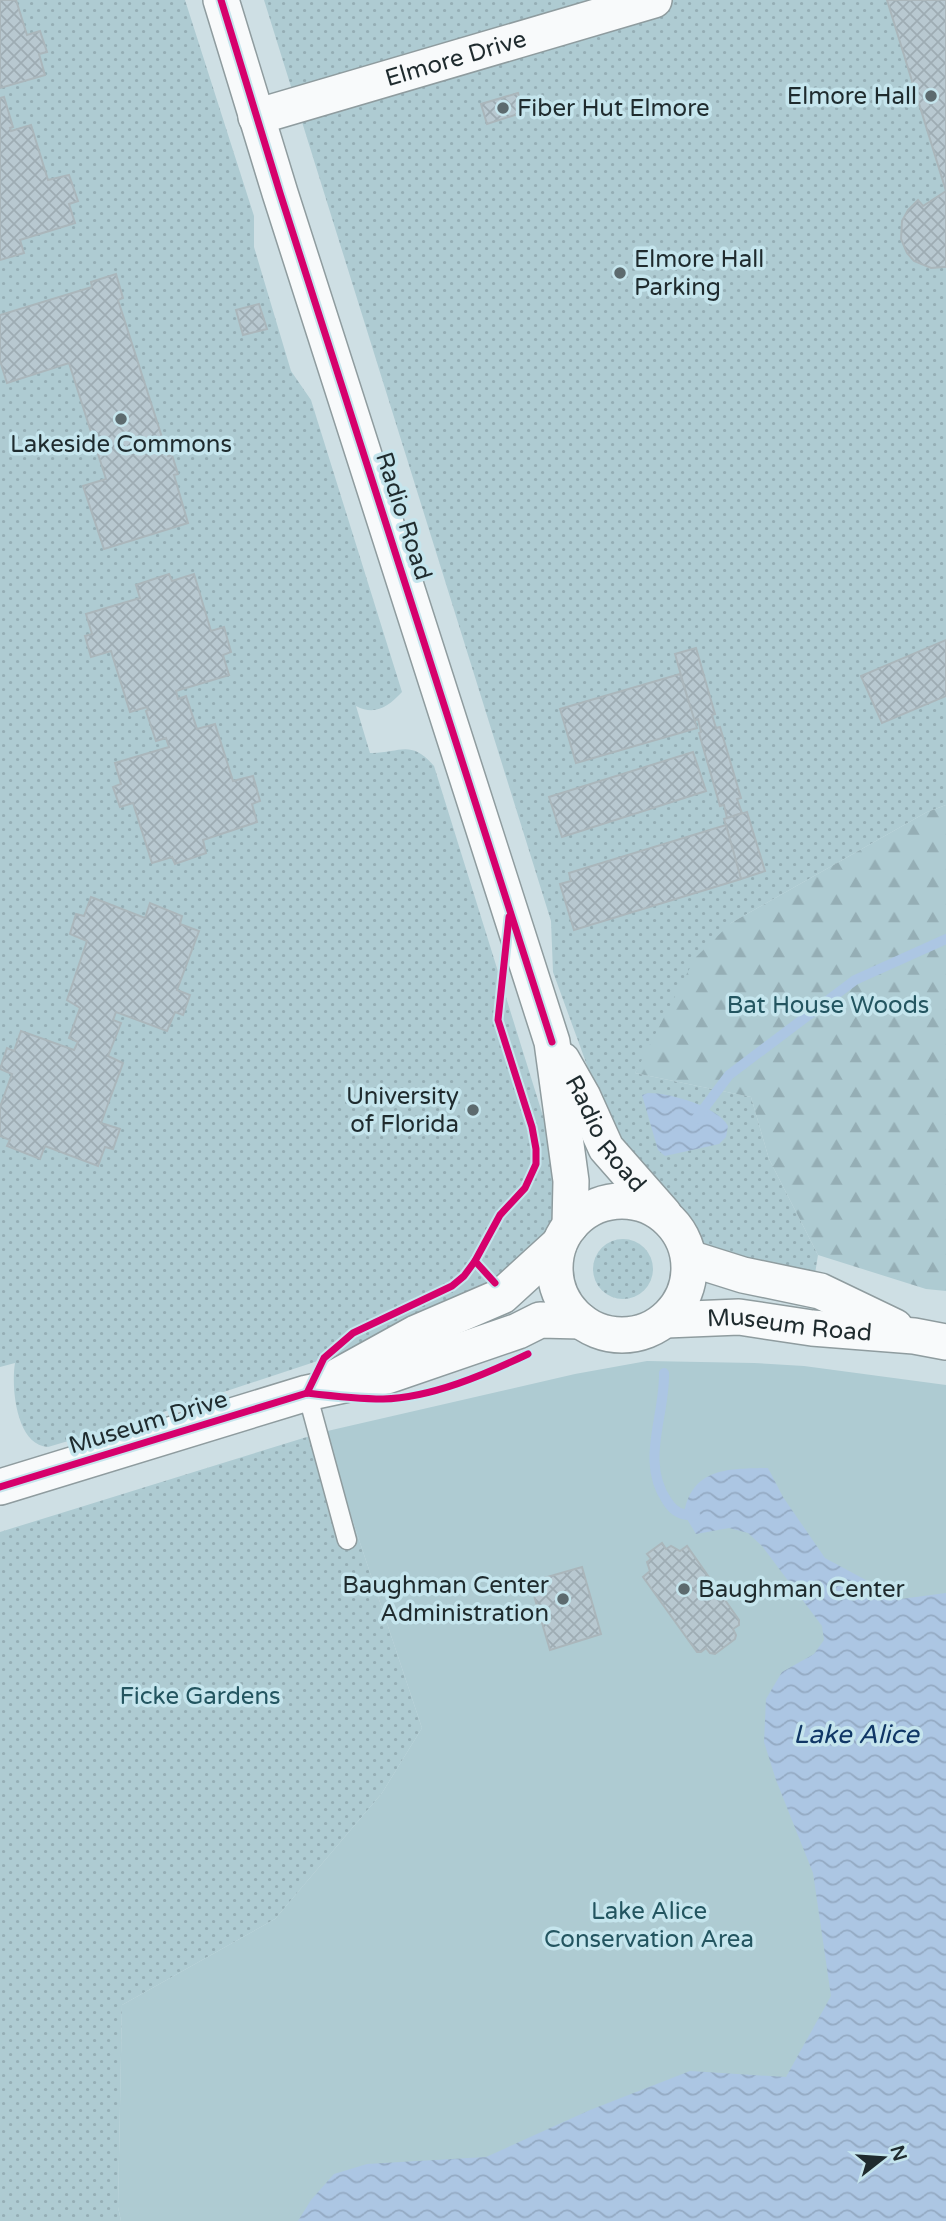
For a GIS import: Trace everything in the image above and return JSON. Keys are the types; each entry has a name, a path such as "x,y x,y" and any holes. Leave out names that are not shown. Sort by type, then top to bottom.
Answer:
{"street":[{"name":"Radio Road","path":"221,0 552,1042 571,1181 565,1235"},
{"name":"Elmore Drive","path":"256,117 654,0"},
{"name":"Radio Road","path":"552,1042 583,1097 606,1147 667,1218"},
{"path":"581,1321 566,1306 557,1286 555,1265 565,1235 586,1211 606,1203 626,1201 648,1206 667,1218 681,1236 688,1258"},
{"name":"Museum Drive","path":"307,1393 416,1333 502,1296 565,1235"},
{"name":"Museum Road","path":"581,1321 601,1332 624,1336 646,1332 666,1320 681,1302 688,1281 688,1258 743,1275 820,1291 930,1339"},
{"name":"Museum Road","path":"666,1320 739,1317 813,1328 930,1339"},
{"name":"Museum Drive","path":"0,1487 307,1393 387,1376 518,1331 540,1320 581,1321"}],"lane":[{"path":"307,1393 347,1540"}],"green space":[{"path":"0,0 185,0 254,216 254,247 291,371 311,400 402,692 392,702 375,710 356,706 370,753 411,750 426,757 434,766 562,1177 557,1220 550,1233 519,1270 366,1345 48,1447 37,1444 22,1426 15,1400 15,1363 0,1367"},
{"path":"264,0 946,0 946,805 927,812 731,923 635,1073 751,1097 769,1159 818,1255 814,1280 705,1245 684,1215 636,1171 604,1112 553,972 551,921"},
{"name":"Bat House Woods","path":"946,805 946,1291 926,1289 818,1255 769,1159 751,1097 635,1073 695,958 731,923 927,812"},
{"path":"623,1239 640,1244 648,1252 653,1269 648,1286 640,1294 623,1299 606,1294 598,1286 593,1269 598,1252 606,1244"},
{"name":"Lake Alice Conservation Area","path":"647,1361 804,1366 946,1385 946,2221 121,2221 118,2207 122,2005 275,1919 382,1793 422,1728 323,1432 575,1374"},
{"name":"Ficke Gardens","path":"323,1432 422,1728 382,1793 275,1919 122,2005 118,2207 121,2221 0,2221 0,1532"}],"water":[{"path":"648,1093 680,1098 714,1112 728,1126 726,1137 719,1144 665,1156 658,1150 642,1095"},
{"name":"Lake Alice","path":"768,1468 783,1497 825,1558 901,1599 946,1593 946,2221 298,2221 311,2200 334,2174 367,2164 486,2157 590,2110 690,2071 786,2077 831,1996 813,1873 764,1742 766,1699 782,1672 814,1654 824,1640 822,1626 762,1546 748,1533 729,1528 696,1534 684,1514 688,1499 704,1479 726,1471"}],"building":[{"path":"0,0 16,0 27,35 40,31 47,52 39,54 45,75 0,88"},
{"name":"Elmore Hall","path":"887,0 946,0 946,191"},
{"name":"Fiber Hut Elmore","path":"518,93 524,112 487,124 481,104"},
{"path":"4,97 13,127 10,128 11,131 31,125 48,180 69,175 78,201 69,204 75,223 20,240 24,253 0,260 0,98"},
{"path":"946,191 946,267 931,268 914,261 907,253 901,239 902,221 918,200 923,206"},
{"name":"Lakeside Commons","path":"116,274 123,298 118,300 168,456 172,455 178,474 174,475 188,523 104,549 83,486 106,479 69,363 7,383 0,361 0,315 92,287 91,282"},
{"path":"259,304 267,329 243,335 236,310"},
{"path":"169,574 172,581 194,574 211,631 224,627 231,652 223,655 229,675 176,691 178,699 186,696 197,729 215,724 233,781 253,776 260,801 252,804 257,822 203,840 206,853 175,864 172,857 152,863 133,803 120,807 113,787 121,784 115,763 169,747 166,738 156,741 147,707 130,712 111,651 91,657 85,636 92,634 86,614 140,598 136,585"},
{"path":"946,640 946,696 882,723 861,676"},
{"path":"696,648 715,714 712,715 716,728 720,727 741,798 737,799 742,813 727,818 724,805 720,806 699,733 698,719 694,721 675,654"},
{"path":"680,674 697,728 576,763 560,709"},
{"path":"693,752 706,791 562,837 549,797"},
{"path":"747,812 765,871 741,879 724,819"},
{"path":"726,825 741,879 574,930 560,884 571,881 569,873"},
{"path":"91,897 145,918 150,903 182,916 180,924 199,931 177,990 190,995 183,1015 175,1012 167,1031 116,1012 113,1020 121,1023 108,1056 123,1063 101,1123 120,1129 113,1149 105,1147 98,1166 45,1146 40,1159 7,1146 10,1140 0,1136 0,1107 12,1074 0,1069 7,1048 14,1051 21,1031 74,1050 78,1042 69,1038 80,1008 67,1000 87,941 70,934 76,914 84,916"},
{"name":"Baughman Center","path":"662,1543 666,1549 671,1546 680,1551 687,1546 739,1620 739,1625 733,1629 735,1639 715,1654 706,1648 697,1652 643,1577 650,1571 647,1562 651,1559 647,1554"},
{"name":"Baughman Center Administration","path":"582,1567 601,1634 550,1650 530,1582"}],"waterway":[{"path":"696,1119 729,1075 855,980 946,939"},
{"path":"664,1373 654,1455 655,1470 659,1486 670,1505 676,1511 695,1515"}],"cycle path":[{"path":"221,0 280,193 552,1042"},
{"path":"495,1283 475,1261 500,1215 525,1188 536,1164 532,1127 498,1020 509,917"},
{"path":"307,1393 324,1358 353,1333 452,1286 475,1261"},
{"path":"0,1487 307,1393 355,1398 401,1398 439,1390 528,1354"}],"place":[{"name":"Elmore Hall","path":"931,96"},
{"name":"Fiber Hut Elmore","path":"503,108"},
{"name":"Elmore Hall Parking","path":"620,273"},
{"name":"Lakeside Commons","path":"121,419"},
{"name":"University of Florida","path":"473,1110"},
{"name":"Baughman Center","path":"684,1589"},
{"name":"Baughman Center Administration","path":"563,1599"}]}
